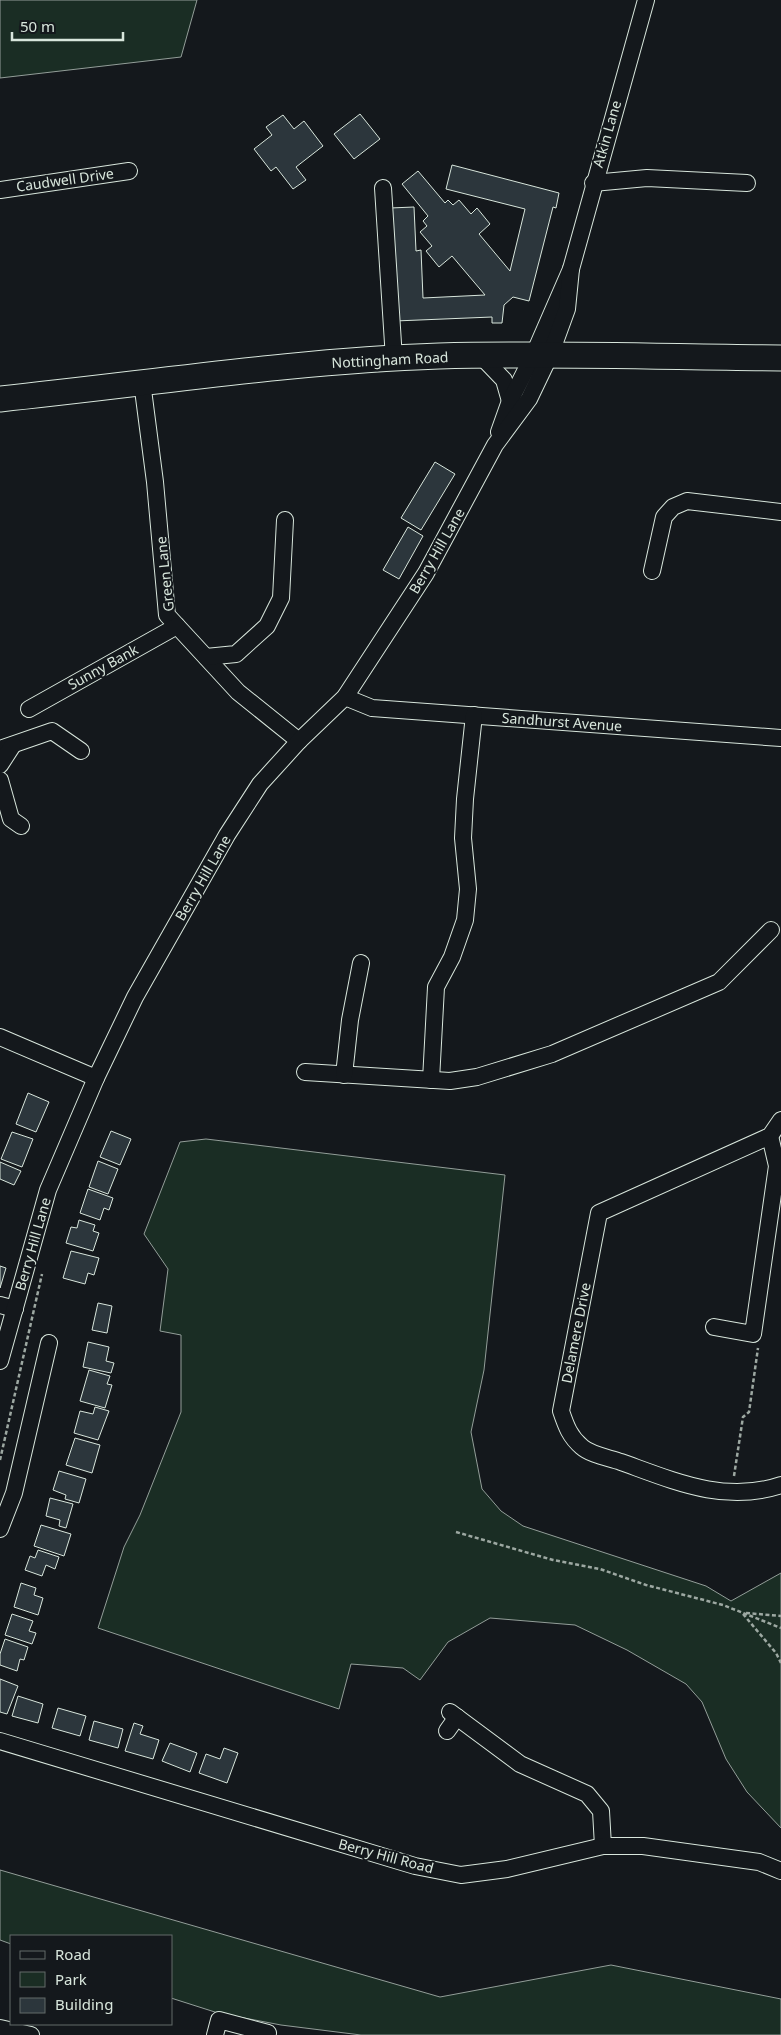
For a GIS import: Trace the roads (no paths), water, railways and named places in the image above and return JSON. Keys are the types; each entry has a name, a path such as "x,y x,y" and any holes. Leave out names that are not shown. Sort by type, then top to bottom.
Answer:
{"highway":[{"name":"Nottingham Road","path":"0,400 310,364 394,359 542,354 781,358"}],"street":[{"name":"Atkin Lane","path":"542,354 571,269 593,182 646,0"},
{"name":"Caudwell Drive","path":"0,190 129,171"},
{"path":"593,182 647,178 747,183"},
{"path":"383,188 394,359"},
{"name":"Berry Hill Lane","path":"495,445 510,400 542,354"},
{"name":"Berry Hill Lane","path":"0,1361 7,1307 48,1190 96,1078 136,997 227,835 260,784 299,741 345,698 426,572 495,445 529,399 542,354"},
{"path":"481,356 504,380 510,400"},
{"name":"Green Lane","path":"142,382 155,482 167,615 238,692 299,741"},
{"path":"652,571 664,517 673,507 687,501 781,512"},
{"path":"206,657 236,654 267,626 281,598 285,520"},
{"name":"Sunny Bank","path":"29,709 177,626"},
{"name":"Sandhurst Avenue","path":"345,698 372,708 781,738"},
{"path":"431,1080 436,987 452,957 465,920 468,889 463,838 474,715"},
{"path":"0,765 6,747 52,731 80,751"},
{"path":"0,780 11,819 21,826"},
{"path":"305,1072 450,1081 477,1077 533,1060 719,982 771,930"},
{"path":"344,1075 350,1020 361,962"},
{"path":"0,1038 96,1078"},
{"path":"714,1327 753,1334 777,1166 770,1136 781,1120"},
{"name":"Delamere Drive","path":"770,1136 599,1213 562,1412 567,1432 583,1449 695,1488 732,1492 760,1492 781,1485"},
{"path":"0,1529 14,1493 49,1343"},
{"path":"447,1731 453,1715 520,1764 587,1794 601,1810 603,1846"},
{"name":"Berry Hill Road","path":"0,1741 416,1866 462,1875 507,1869 603,1846 643,1846 759,1862 781,1871"},
{"path":"215,2035 219,2020 268,2033"},
{"path":"0,2028 31,2035"}]}
